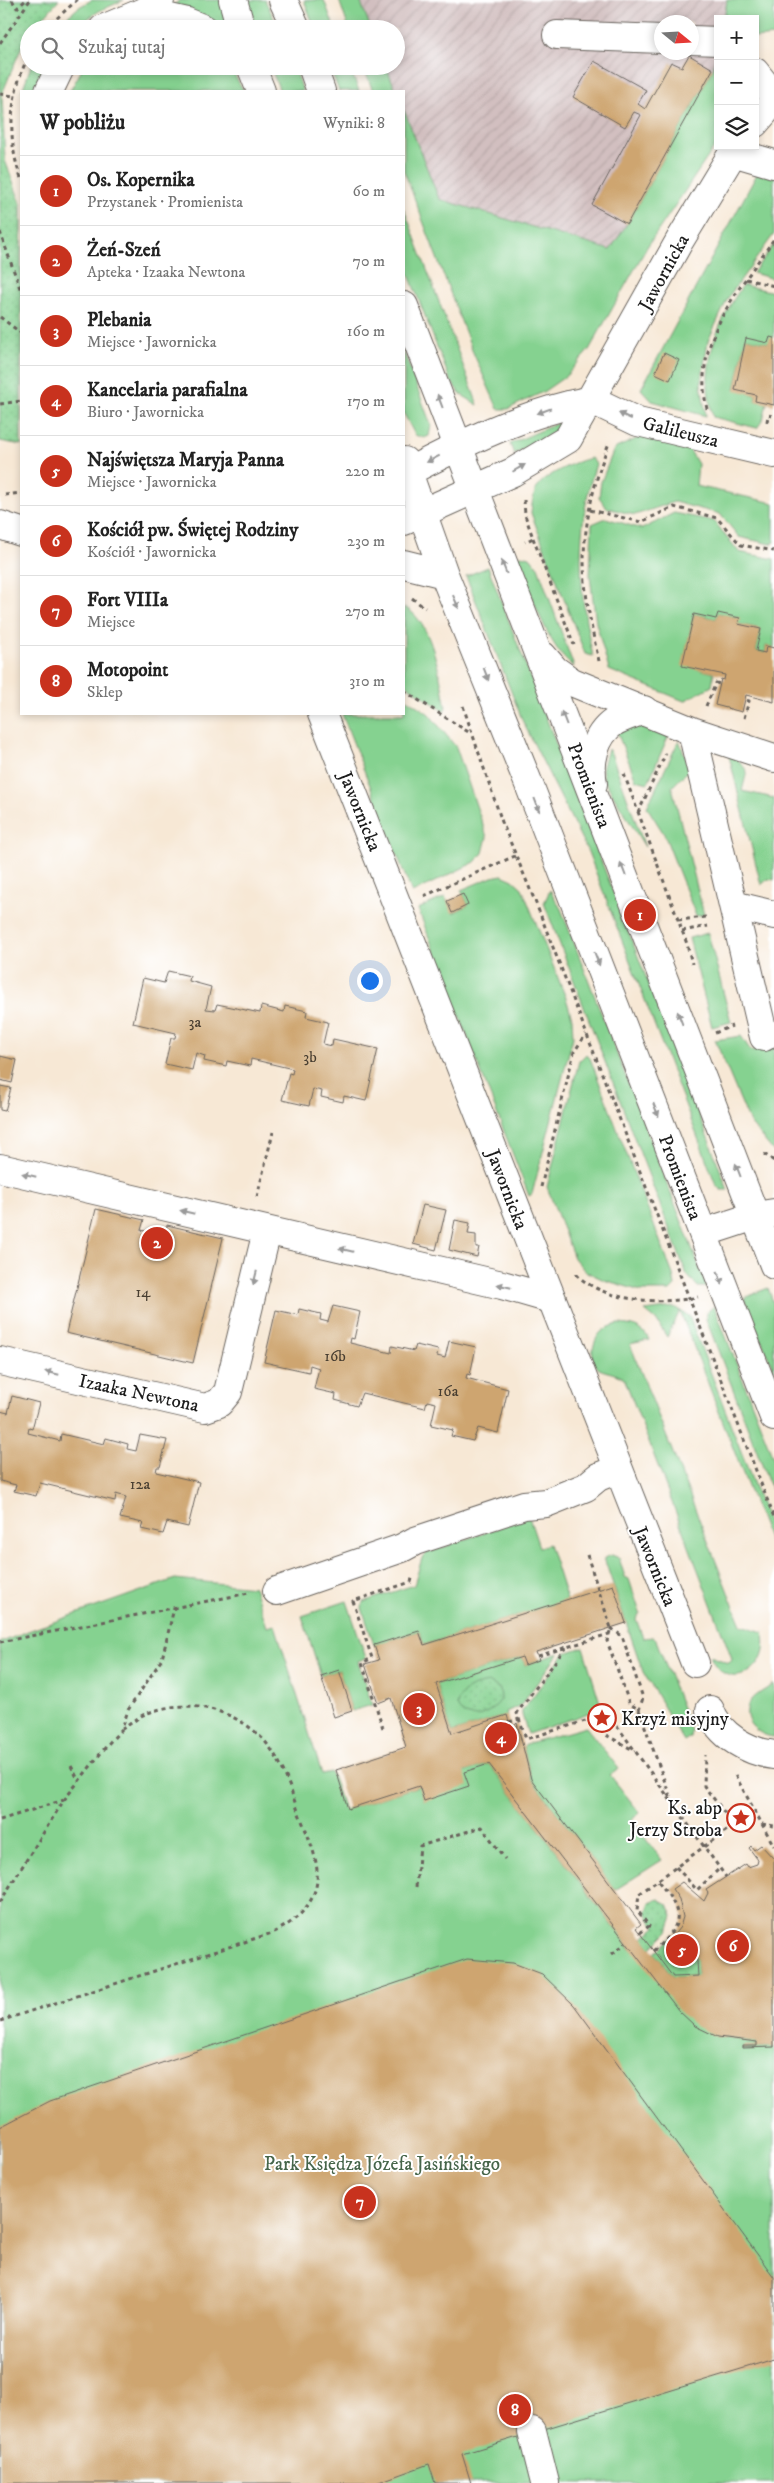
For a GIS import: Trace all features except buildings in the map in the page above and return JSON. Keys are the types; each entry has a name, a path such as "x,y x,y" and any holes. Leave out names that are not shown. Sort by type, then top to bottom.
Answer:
{"street":[{"path":"233,0 239,20"},
{"path":"284,1 292,20"},
{"path":"122,20 152,6 184,20"},
{"path":"557,35 654,39"},
{"path":"699,40 714,41"},
{"path":"50,90 57,75"},
{"path":"255,75 261,90"},
{"path":"315,75 321,90"},
{"path":"759,77 774,96"},
{"path":"759,118 774,101"},
{"name":"Jawornicka","path":"414,517 513,472 568,439 592,400 680,240 734,150"},
{"path":"738,150 774,164"},
{"name":"Promienista","path":"405,309 595,797 764,1214 774,1265"},
{"path":"405,469 556,406 592,400"},
{"name":"Galileusza","path":"592,400 638,422 774,454"},
{"name":"Promienista","path":"405,469 414,517 444,574 471,637 774,1417"},
{"path":"0,525 20,532"},
{"path":"405,564 444,574"},
{"path":"537,649 555,670 572,682 685,728 774,758"},
{"path":"595,797 592,760 596,746 607,729 615,721 644,710"},
{"name":"Jawornicka","path":"322,715 694,1663"},
{"path":"685,728 733,906 764,1037"},
{"path":"733,906 774,915"},
{"path":"0,1168 502,1285 551,1299"},
{"path":"703,1233 764,1214"},
{"name":"Izaaka Newtona","path":"0,1362 205,1408 219,1403 228,1392 267,1231"},
{"path":"277,1591 402,1548 415,1541 524,1505 546,1503 586,1487 598,1477 618,1469"},
{"path":"710,1710 716,1721 732,1738 756,1751 774,1755"},
{"path":"532,2431 545,2483"}],"path":[{"path":"12,0 17,8 26,0"},
{"path":"0,43 30,0"},
{"path":"55,20 77,0"},
{"path":"20,174 12,138 14,96 22,75"},
{"path":"0,94 14,96"},
{"path":"0,232 20,288"},
{"path":"709,418 704,392 708,350 721,316 774,239"},
{"path":"746,279 774,286"},
{"path":"0,317 20,332"},
{"path":"0,404 20,401"},
{"path":"592,690 600,665 586,579 585,541 590,510 609,443"},
{"path":"590,510 641,522 674,508 717,518 741,545 774,551"},
{"path":"533,538 592,690"},
{"path":"410,596 429,610"},
{"path":"705,707 716,683 720,684"},
{"path":"405,692 471,733"},
{"path":"461,699 471,733 515,856 774,1518"},
{"path":"743,723 749,701 744,700"},
{"path":"638,814 685,728"},
{"path":"607,729 682,931 693,972"},
{"path":"399,908 515,856"},
{"path":"678,920 708,916"},
{"path":"682,931 709,926"},
{"path":"539,1194 574,1052 586,1034"},
{"path":"256,1199 273,1132"},
{"path":"760,1150 774,1161"},
{"path":"573,1272 585,1284 637,1300 660,1301 689,1298 724,1290"},
{"path":"587,1555 611,1628 622,1636 643,1698 639,1710"},
{"path":"383,1728 362,1663 372,1658 353,1601 411,1582 415,1567"},
{"path":"0,1642 256,1592 277,1591"},
{"path":"122,1729 128,1710 162,1658 174,1608"},
{"path":"611,1628 607,1641 629,1703 639,1710 672,1802"},
{"path":"538,1656 609,1634"},
{"path":"566,1647 517,1713 526,1740 592,1719 606,1735 635,1751"},
{"path":"0,1902 64,1800 108,1744 122,1729 142,1716 164,1708 186,1706 210,1708 231,1716 253,1730 272,1751 282,1768 313,1850 316,1880 308,1905 291,1924 272,1933 0,2021"},
{"path":"509,1722 519,1719"},
{"path":"617,1726 726,1877"},
{"path":"640,1933 649,1926 637,1910 639,1894 727,1830 731,1821 704,1786 705,1747"},
{"path":"71,1766 79,1781"},
{"path":"731,1767 774,1846"},
{"path":"0,1820 64,1800"},
{"path":"762,1824 774,1826"},
{"path":"416,1886 420,1846 482,1826 505,1859"},
{"path":"676,1867 697,1890 720,1868"},
{"path":"653,1951 672,1933 678,1916 673,1900 658,1881"},
{"path":"612,1954 626,1943"}],"shaded area":[{"path":"360,0 727,0 725,15 714,15 713,69 627,224 610,250 439,199 405,113 405,90 396,90 390,75 405,75 405,20 368,20"}],"green space":[{"path":"0,0 59,0 41,20 20,20 20,51 2,94 5,160 20,201 20,445 0,441"},
{"path":"92,0 124,0 99,11 86,20 64,20 79,7"},
{"path":"181,0 220,0 228,20 212,20 172,6"},
{"path":"247,0 265,0 275,20 253,20"},
{"path":"304,0 324,0 332,20 312,20"},
{"path":"339,0 360,0 368,20 346,20"},
{"path":"727,0 774,0 774,36 759,38 759,15 725,15"},
{"path":"714,64 714,148 647,247 589,350 566,376 543,392 508,409 498,409 472,350 405,174 405,113 439,199 610,250 627,224 713,69"},
{"path":"28,75 41,75 35,90 22,90"},
{"path":"79,75 234,75 243,90 71,90"},
{"path":"274,75 297,75 303,90 280,90"},
{"path":"333,75 353,75 359,90 339,90"},
{"path":"367,75 390,75 396,90 373,90"},
{"path":"757,174 774,176 774,234 729,296 708,341 701,384 706,416 652,401 641,389"},
{"path":"405,212 478,405 460,394 450,380 405,265"},
{"path":"774,244 774,279 753,273"},
{"path":"743,285 774,292 774,338 768,343 746,338 735,389 756,395 755,401 767,403 763,420 757,428 713,417 709,399 708,381 712,348 725,316"},
{"path":"405,355 431,425 429,436 424,438 415,435 405,416"},
{"path":"567,419 570,420 541,441 514,454 510,444"},
{"path":"645,435 686,444 698,464 696,486 774,503 774,542 770,544 739,537 720,514 674,502 635,515 607,508 599,497 601,482 614,449"},
{"path":"591,458 596,464 585,512 581,560 584,608 593,656 585,654 531,513 535,492 542,481 562,469"},
{"path":"674,513 714,521 739,552 774,559 774,648 766,646 765,653 756,651 761,629 738,624 739,618 718,613 716,619 694,614 683,665 714,673 712,686 684,701 609,670 596,623 590,576 592,524 606,518 642,529"},
{"path":"521,555 530,557 538,567 574,667 556,647 540,617 517,557"},
{"path":"488,567 728,1190 721,1190 716,1185 588,852 523,722 466,576"},
{"path":"405,608 414,614 422,625 434,652 446,707 444,711 405,684"},
{"path":"405,698 429,714 456,747 487,837 483,853 475,862 412,893 342,715 405,715"},
{"path":"639,725 670,732 648,783 636,780 617,732"},
{"path":"679,740 690,769 672,787 704,915 696,916 664,834 647,807"},
{"path":"608,749 645,847 604,780 602,769"},
{"path":"729,756 736,757 747,771 742,791 774,798 774,880 768,879 761,885"},
{"path":"502,875 513,880 522,888 566,998 572,1018 573,1037 532,1194 529,1196 418,909 445,897 453,913 468,905 461,890 492,877"},
{"path":"550,890 561,909 707,1287 698,1287 687,1275 544,903"},
{"path":"708,933 731,1022 712,1027 689,938"},
{"path":"741,1036 751,1051 774,1045 774,1152 750,1123 715,1040"},
{"path":"586,1054 590,1058 673,1275 675,1286 670,1291 641,1291 604,1280 585,1271 574,1258 547,1187 579,1061"},
{"path":"768,1288 774,1304 774,1371 744,1298"},
{"path":"714,1306 774,1460 774,1496 706,1319 707,1312"},
{"path":"674,1307 689,1316 774,1537 774,1554 680,1311 667,1337 656,1320 645,1311"},
{"path":"619,1324 640,1329 649,1340 630,1344 741,1625 763,1632 765,1645 762,1656 756,1666 747,1673 738,1676 727,1675 718,1668 710,1656 729,1663 732,1660 625,1380 616,1374 599,1369 594,1361 593,1350 598,1336 605,1329"},
{"path":"529,1517 539,1547 549,1544 567,1600 424,1645 419,1631 374,1645 362,1608 363,1602 414,1585 422,1558 427,1553"},
{"path":"612,1555 619,1558 625,1577 629,1579 640,1613 636,1619 643,1638 653,1637 656,1640 691,1731 690,1737 684,1741 643,1672 604,1558"},
{"name":"Park Księdza Józefa Jasińskiego","path":"175,1579 254,1587 267,1627 275,1625 322,1774 331,1772 344,1810 419,1786 424,1800 464,1772 489,1764 630,1948 718,2037 757,2042 757,2046 743,2046 743,2048 774,2047 774,2483 0,2483 0,1643 28,1631"},
{"path":"347,1601 366,1658 358,1661 372,1705 352,1711 339,1670 321,1676 302,1616"},
{"path":"583,1647 608,1729 594,1711 528,1734 522,1711 565,1653"},
{"path":"559,1653 521,1705 506,1712 507,1715 452,1733 436,1684 522,1657 525,1665"},
{"path":"490,1683 500,1689 501,1699 492,1709 473,1717 461,1712 457,1706 465,1692 473,1687"},
{"path":"774,1684 774,1737 756,1730 748,1720 747,1714 748,1707 753,1698"},
{"path":"586,1727 619,1769 610,1775 640,1813 631,1820 662,1860 615,1890 531,1779 523,1747 529,1743"},
{"path":"659,1899 668,1904 673,1916 668,1931 651,1948 643,1938 656,1927 646,1913 650,1902"},
{"path":"673,1936 679,1944 684,1944 687,1947 691,1944 697,1961 698,1976 673,1977 655,1953"}],"place":[{"name":"Os. Kopernika","path":"640,915"},
{"name":"Żeń-Szeń","path":"157,1243"},
{"name":"Plebania","path":"419,1709"},
{"name":"Krzyż misyjny","path":"602,1718"},
{"name":"Kancelaria parafialna","path":"501,1738"},
{"name":"Ks. abp Jerzy Stroba","path":"741,1818"},
{"name":"Kościół pw. Świętej Rodziny","path":"733,1946"},
{"name":"Najświętsza Maryja Panna","path":"682,1950"},
{"name":"Fort VIIIa","path":"360,2202"},
{"name":"Motopoint","path":"515,2410"}]}
